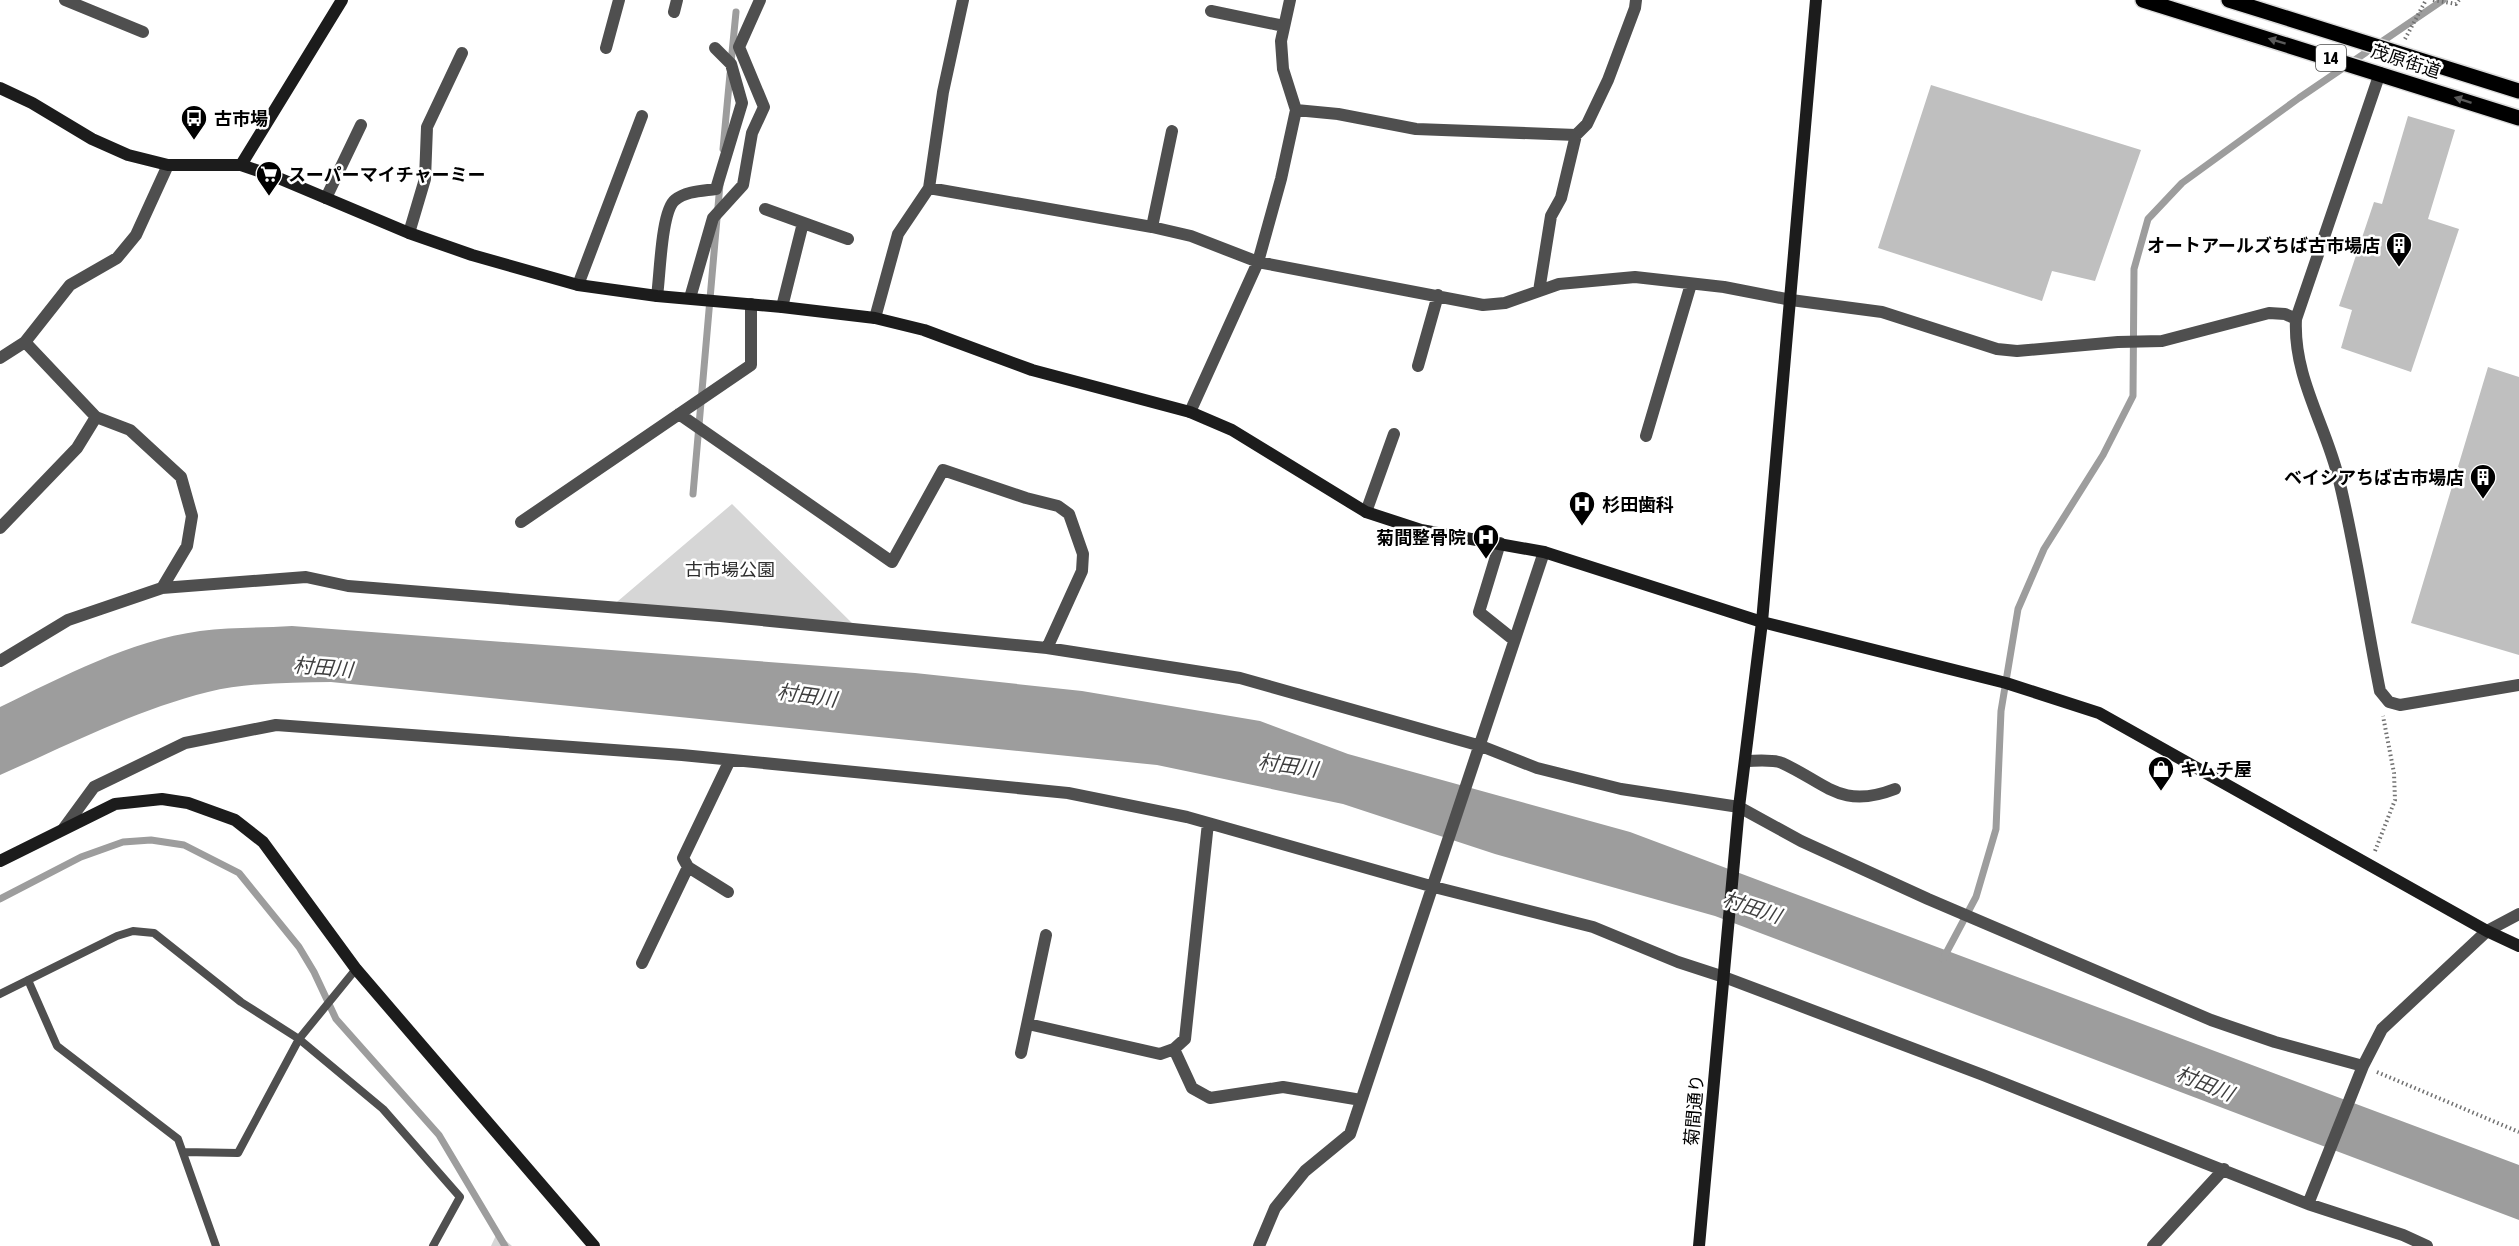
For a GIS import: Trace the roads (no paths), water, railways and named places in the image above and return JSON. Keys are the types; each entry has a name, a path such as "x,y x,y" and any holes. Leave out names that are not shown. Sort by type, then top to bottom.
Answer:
{"main road":[{"name":"茂原街道","path":"2143,0 2519,118"},
{"name":"茂原街道","path":"2229,0 2519,91"}],"street":[{"path":"65,0 143,32"},
{"path":"241,165 342,0"},
{"path":"606,48 619,0"},
{"path":"690,298 713,218 743,185 752,133 764,107 739,47 760,0"},
{"path":"874,318 898,234 929,188 943,92 963,0"},
{"path":"1190,412 1258,262 1281,179 1296,110 1283,69 1281,41 1290,0"},
{"path":"1539,291 1551,216 1561,198 1576,135 1587,124 1608,80 1636,0"},
{"name":"菊間通り","path":"1699,1246 1739,807 1762,622 1816,0"},
{"path":"1211,11 1284,26"},
{"path":"657,296 667,214 673,201 687,194 716,189 742,103 731,63 715,48"},
{"path":"409,233 425,179 427,127 462,52"},
{"path":"2380,73 2296,319 2295,342 2298,363 2339,480 2380,692 2389,702 2400,705 2519,685"},
{"path":"0,88 32,103 92,139 128,155 168,165 241,165 409,233 472,255 578,285 657,296 874,318 924,330 1032,370 1190,412 1232,430 1365,512 1421,530 1544,552 1762,622 2006,683 2098,713 2487,931 2519,946"},
{"path":"1296,110 1338,114 1416,129 1576,135"},
{"path":"578,285 642,116"},
{"path":"326,198 361,125"},
{"path":"1152,227 1172,130"},
{"path":"0,358 26,342 70,285 117,258 136,236 168,165"},
{"path":"929,188 1152,227 1191,236 1258,262 1483,305 1505,303 1559,284 1635,277 1882,312 1997,349 2017,351 2118,342 2162,341 2269,313 2285,314 2296,319"},
{"path":"765,209 848,239"},
{"path":"782,307 802,223"},
{"path":"1646,436 1692,284"},
{"path":"1418,366 1438,296"},
{"path":"521,522 751,366 751,304"},
{"path":"26,342 96,417 130,430 181,477 192,516 187,546 162,588"},
{"path":"679,414 892,562 943,470 1026,498 1058,506 1069,514 1083,554 1082,571 1047,648"},
{"path":"0,528 77,448 96,417"},
{"path":"1365,512 1394,435"},
{"path":"1500,543 1479,612 1514,640"},
{"path":"1259,1246 1275,1208 1305,1171 1350,1134 1544,552"},
{"path":"0,661 68,620 162,588 306,577 348,586 720,616 1047,648 1240,678 1481,746 1537,768 1621,789 1739,807 1801,841 1918,895 2211,1020 2275,1042 2362,1066"},
{"path":"64,828 94,787 185,743 276,725 730,760 1068,793 1208,823 1434,887 1593,927 1678,962 1724,976 2224,1168 2308,1204 2403,1235 2427,1246"},
{"path":"728,892 688,867 683,858 730,760"},
{"path":"1745,761 1780,762 1823,788 1849,796 1877,796 1895,789"},
{"path":"0,861 115,804 162,798 188,803 235,820 263,842 356,969 594,1246"},
{"path":"1028,1024 1160,1054 1174,1049 1185,1039 1208,823"},
{"path":"642,963 688,867"},
{"path":"2308,1204 2362,1066 2382,1029 2487,931 2519,914"},
{"path":"1021,1053 1046,935"},
{"path":"1174,1049 1192,1088 1210,1098 1283,1087 1361,1100"},
{"path":"2153,1246 2224,1168"}],"lane":[{"path":"0,994 117,936 133,931 154,933 241,1002 299,1039 383,1108 460,1197 433,1246"},
{"path":"183,1152 238,1153 299,1039 356,969"},
{"path":"28,980 57,1046 178,1139 216,1246"}],"water":[{"name":"村田川","path":"292,626 915,673 1082,691 1260,721 1348,754 1630,832 2519,1165 2519,1220 1715,916 1495,854 1343,804 1157,765 331,682 238,686 208,692 155,708 102,729 0,775 0,707 97,661 148,643 200,631"}],"waterway":[{"path":"1943,959 1976,897 1996,829 2001,711 2018,609 2044,549 2103,455 2133,396 2134,269 2148,219 2182,183 2299,98 2443,0"},
{"path":"731,63 736,12"},
{"path":"723,149 730,74"},
{"path":"693,494 720,184"},
{"path":"0,899 81,857 123,842 151,840 184,845 239,873 299,947 314,972 336,1019 439,1135 505,1246"}],"place":[{"name":"古市場","path":"194,141"},
{"name":"スーパーマイチャーミー","path":"269,197"},
{"name":"オートアールズちば古市場店","path":"2399,268"},
{"name":"ベイシアちば古市場店","path":"2483,500"},
{"name":"杉田歯科","path":"1582,527"},
{"name":"菊間整骨院","path":"1486,560"},
{"name":"キムチ屋","path":"2161,792"}],"park label":[{"name":"古市場公園","path":"730,569"}]}
